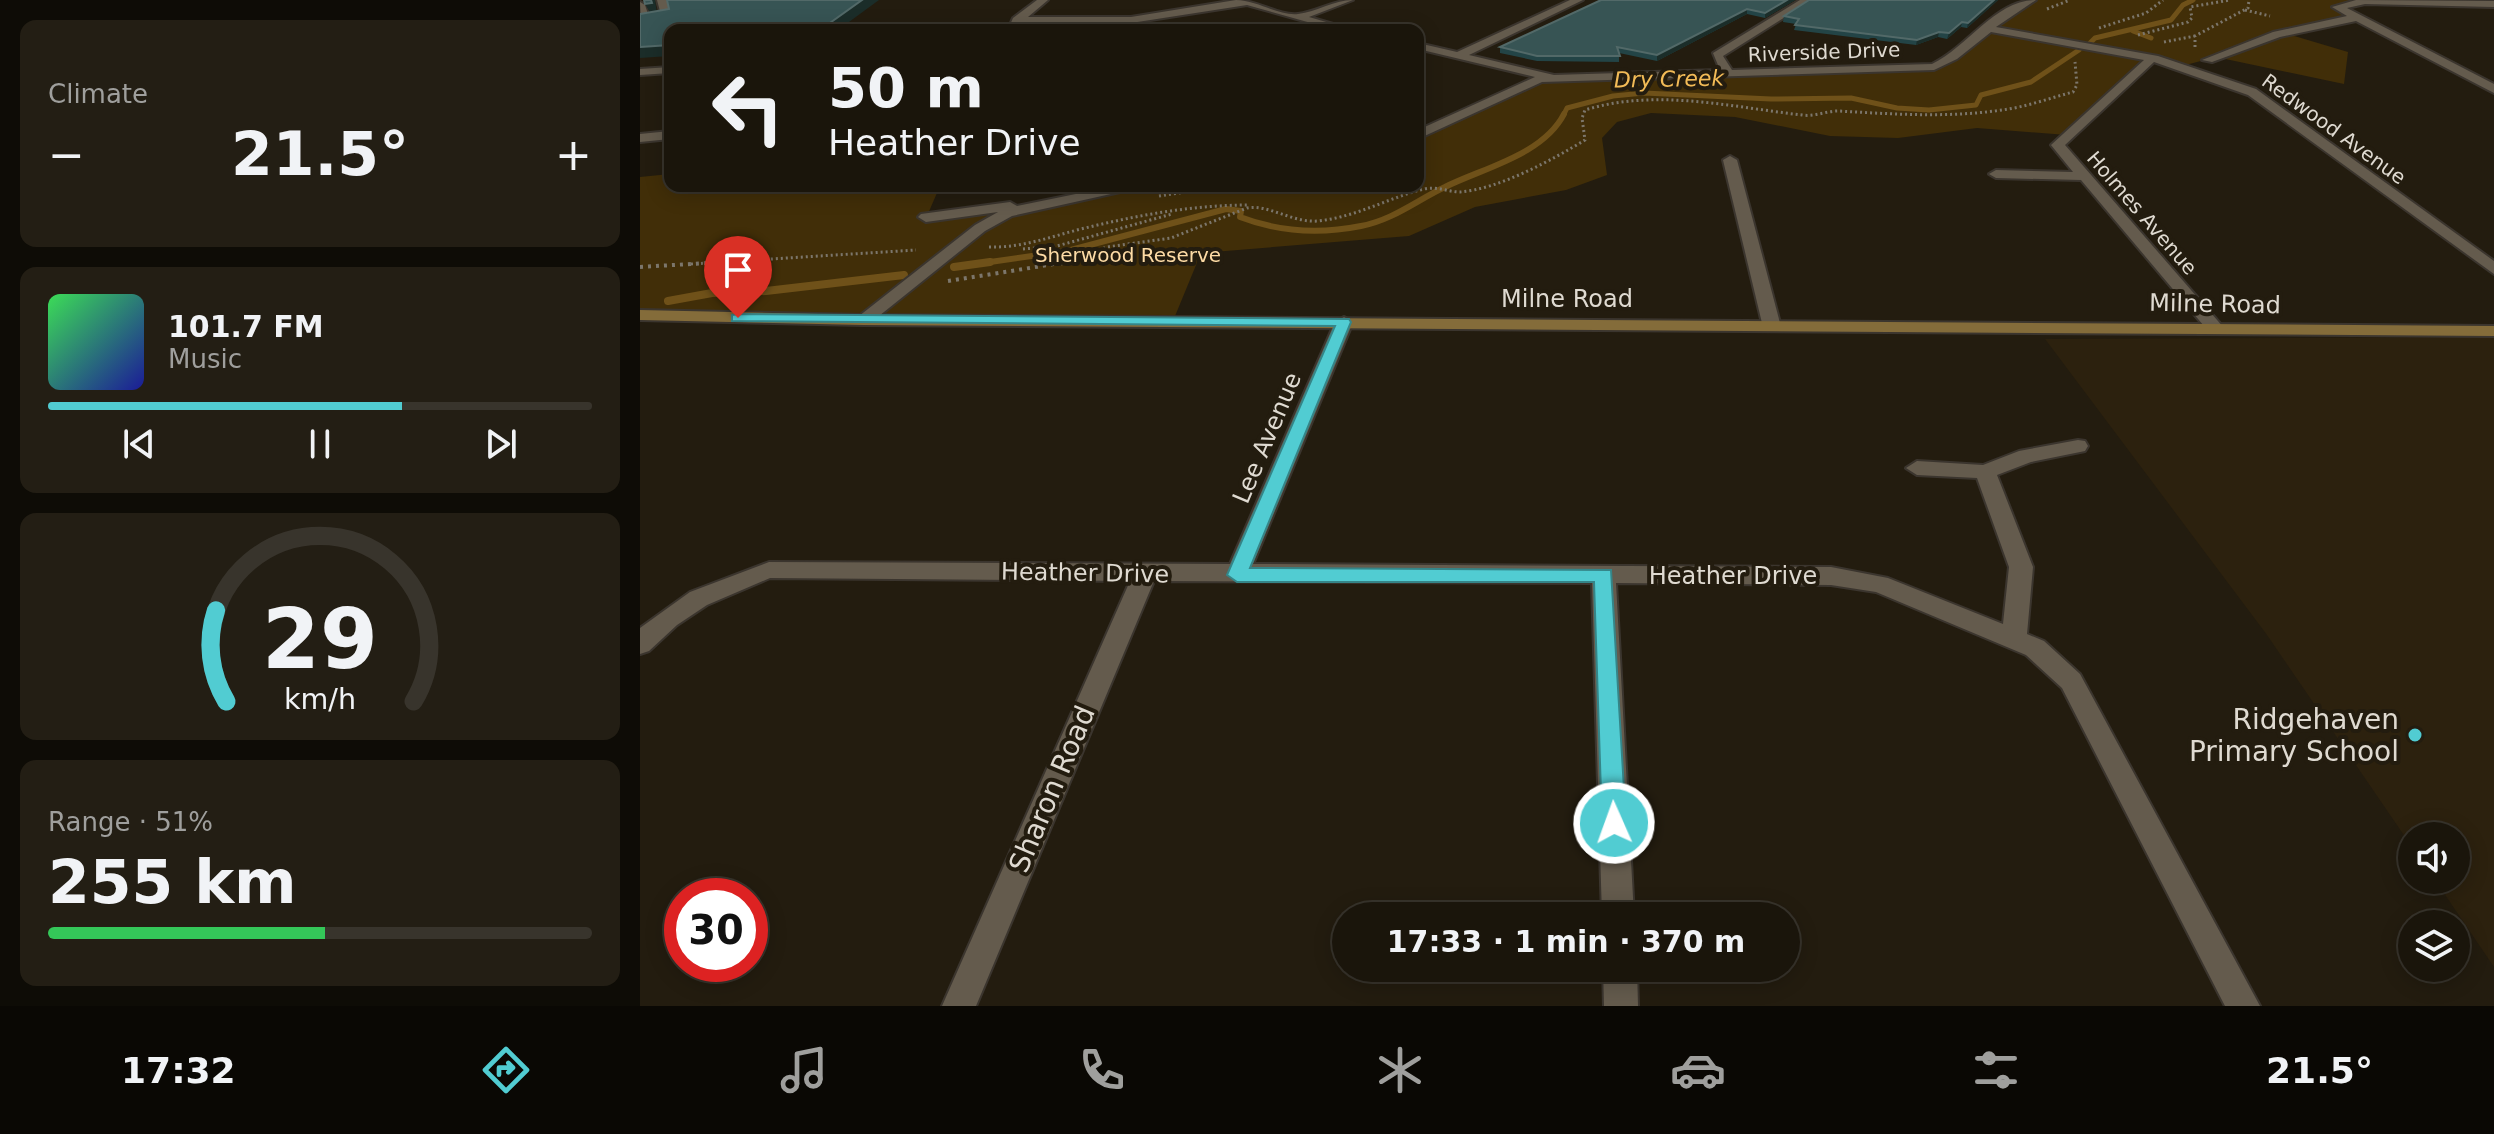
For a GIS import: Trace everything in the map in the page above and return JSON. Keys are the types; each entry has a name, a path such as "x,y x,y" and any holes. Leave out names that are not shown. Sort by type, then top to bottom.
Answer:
{"main road":[{"name":"Milne Road","path":"643,317 1771,323 2494,331"}],"street":[{"path":"655,0 640,4 645,21 667,17 662,0"},
{"path":"1013,24 1043,0"},
{"path":"1297,18 1348,0"},
{"path":"1459,55 1578,0"},
{"path":"1729,75 1717,55 1807,0"},
{"name":"Riverside Drive","path":"1424,132 1535,80 1550,78 1934,67 1950,61 1992,29 2002,16 2031,0"},
{"path":"1017,20 1091,24 1187,15 1243,1 1323,24"},
{"path":"2494,4 2350,2 2337,7 2494,89"},
{"path":"2208,60 2277,34 2359,17"},
{"name":"Redwood Avenue","path":"1992,29 2150,60 2224,79 2252,92 2494,269"},
{"path":"1424,47 1550,78"},
{"name":"Holmes Avenue","path":"2150,60 2058,145 2215,328"},
{"path":"640,72 664,70"},
{"path":"640,138 664,136"},
{"path":"1730,160 1771,323"},
{"path":"1996,174 2083,176"},
{"path":"926,217 1144,192"},
{"path":"863,320 980,228 1007,213 1027,207"},
{"name":"Lee Avenue","path":"1237,575 1344,322"},
{"path":"1917,468 1985,472 2026,456 2078,446"},
{"path":"1985,472 2021,567 2014,640"},
{"name":"Heather Drive","path":"640,644 661,621 719,586 769,570 1831,576 1880,584 2035,648 2071,681 2243,1006"},
{"name":"Sharon Road","path":"959,1006 1145,573"},
{"path":"1604,575 1617,902"},
{"path":"1620,982 1621,1006"}],"path":[{"path":"1424,189 1443,187 1459,192 1544,165 1585,140 1582,118 1585,110 1608,103 1644,100 1743,105 1806,116 1832,111 1904,116 2003,110 2073,92 2077,85 2075,63 2084,51 2070,33 2071,30 2124,21 2146,13 2163,0"},
{"path":"2098,49 2108,39 2188,22 2192,18 2190,7 2230,0"},
{"path":"1014,248 1084,228 1208,204 1258,206 1288,219 1317,221 1364,211 1417,192"},
{"path":"947,282 994,271 1061,264 1107,247 1171,238 1194,231 1217,217 1258,206"},
{"path":"992,239 980,245 1014,248 1057,246 1128,224 1161,220 1172,213"},
{"path":"640,267 957,248"}],"shaded area":[{"name":"Ridgehaven Primary School","path":"2494,337 2494,967 2470,932 2470,910 2455,910 2444,894 2470,894 2470,822 2398,822 2398,827 2267,635 2045,339"}],"green space":[{"name":"Sherwood Reserve","path":"2026,0 2494,0 2494,3 2365,1 2338,7 2352,19 2284,33 2348,52 2344,84 2216,57 2178,67 2150,60 2067,135 1977,128 1898,138 1830,136 1735,117 1651,113 1617,122 1602,138 1607,175 1566,190 1475,207 1409,236 1201,253 1173,321 640,320 640,177 664,175 664,192 937,192 927,216 1027,207 1108,192 1424,192 1424,131 1530,85 1553,80 1934,67 1999,16"}],"building":[{"path":"667,0 862,0 828,24 664,24 664,45 640,47 640,14 669,9"},
{"path":"1601,0 1787,0 1765,13 1747,9 1657,55 1617,47 1620,56 1537,56 1500,47"},
{"path":"1809,0 1994,0 1968,23 1962,22 1949,33 1939,32 1917,40 1795,25 1799,19 1784,16"}],"waterway":[{"name":"Dry Creek","path":"2089,44 2095,38 2171,20 2183,5 2193,0"},
{"path":"2133,31 2151,38"},
{"name":"Dry Creek","path":"1564,114 1567,108 1613,96 1644,93 1771,99 1851,98 1897,108 1929,110 1976,105 1981,95 2031,82 2079,50"},
{"name":"Dry Creek","path":"990,262 1067,251 1226,209 1241,211 1240,217 1255,222 1300,230 1346,229 1373,223 1527,150 1542,140 1564,114"},
{"name":"Dry Creek","path":"954,267 990,262"},
{"name":"Dry Creek","path":"976,264 990,262"},
{"name":"Dry Creek","path":"668,301 712,293 766,291 904,275"}],"place":[{"name":"Ridgehaven Primary School","path":"2415,735"}],"route":[{"path":"738,318 1344,322 1237,575 1604,575 1614,823"}]}
